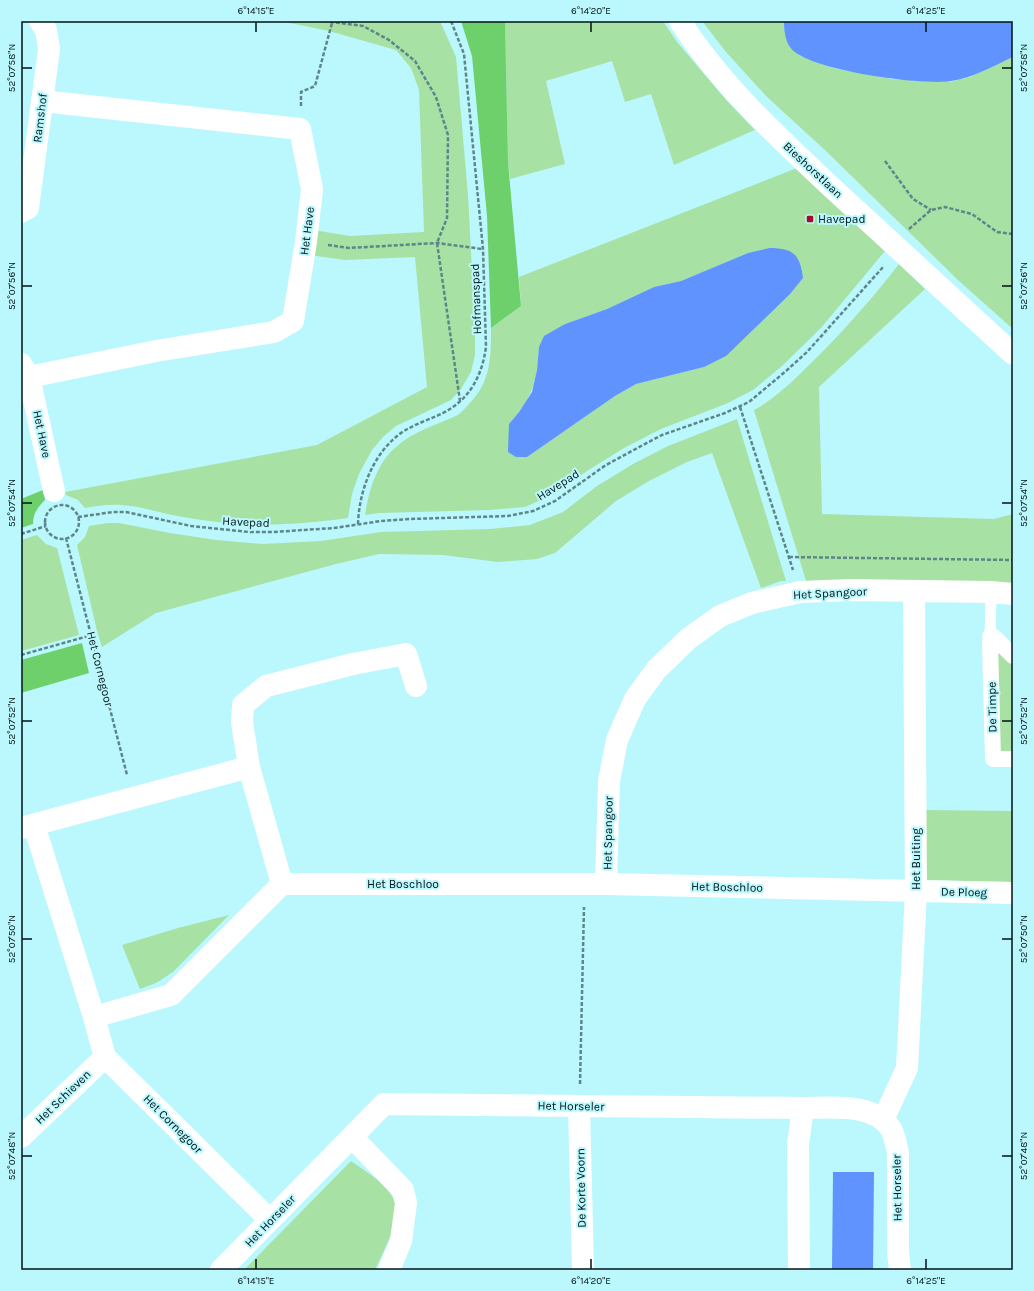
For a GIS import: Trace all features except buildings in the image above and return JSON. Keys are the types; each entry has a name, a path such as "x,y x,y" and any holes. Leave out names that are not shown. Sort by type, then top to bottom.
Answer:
{"street":[{"name":"Ramshof","path":"21,212 28,208 49,49 46,30 40,21"},
{"name":"Bieshorstlaan","path":"680,21 688,34 731,89 781,139 1013,354"},
{"path":"42,101 300,129"},
{"name":"Het Have","path":"54,491 25,371 274,332 293,321 306,242 312,190 300,129"},
{"name":"Het Spangoor","path":"596,884 609,781 617,740 635,699 656,670 688,639 720,616 752,603 800,592 850,590 991,592 1013,594"},
{"name":"Het Buiting","path":"883,1120 907,1068 916,892 914,592"},
{"path":"990,639 994,637 1013,656"},
{"name":"De Timpe","path":"990,639 993,759 1013,759"},
{"path":"94,1017 171,995 282,884 249,767 242,722 243,705 266,686 353,664 406,654 416,686"},
{"name":"Het Cornegoor","path":"249,767 134,799 28,826 94,1017 105,1057 270,1220"},
{"name":"Het Boschloo","path":"282,884 596,884 916,892"},
{"name":"De Ploeg","path":"916,892 1013,893"},
{"name":"Het Schieven","path":"21,1137 105,1057"},
{"name":"Het Horseler","path":"221,1270 384,1104 803,1108 857,1109 873,1113 883,1120 891,1130 898,1153 898,1252 900,1270"},
{"name":"De Korte Voorn","path":"580,1106 584,1270"},
{"path":"799,1270 798,1144 803,1108"},
{"path":"352,1137 403,1190 406,1203 401,1241 389,1270"}],"lane":[{"name":"De Timpe","path":"990,639 991,592"}],"path":[{"path":"324,21 363,26 389,40 415,61 436,97 448,135 447,218 437,243 460,401"},
{"name":"Hofmanspad","path":"358,524 361,498 367,480 381,455 395,438 402,433 443,413 460,401 475,385 481,372 486,354 483,249 464,54 451,21"},
{"path":"300,129 301,92 315,86 332,23"},
{"path":"885,161 913,199 931,210 945,207 972,214 997,232 1013,234"},
{"name":"Havepad","path":"78,517 113,512 126,512 191,526 249,532 305,531 408,519 508,516 533,511 555,501 606,465 643,444 684,426 740,406 757,396 807,352 897,248 912,226 931,210"},
{"path":"306,242 349,248 437,243 483,249"},
{"path":"740,406 800,592"},
{"path":"58,505 70,507 78,517 79,524 77,530 66,538 54,537 46,526 45,520 47,514 52,508 58,505"},
{"path":"21,534 46,526"},
{"name":"Het Cornegoor","path":"66,538 134,799"},
{"path":"789,557 1013,560"},
{"path":"21,655 92,635"},
{"path":"580,1106 596,884"}],"green space":[{"path":"280,21 440,21 456,57 468,195 475,327 475,355 471,372 461,389 451,400 396,426 384,436 372,450 359,474 352,494 348,518 267,525 234,524 194,519 127,506 108,505 85,508 78,500 66,495 65,492 317,445 427,387 415,257 345,260 309,255 313,230 350,236 424,232 419,90 411,68 396,50 329,31"},
{"path":"461,21 505,21 508,162 521,306 491,328 487,216 472,56"},
{"path":"505,21 663,21 677,42 727,101 755,130 674,165 651,94 625,102 612,61 546,81 565,164 510,179 508,162"},
{"path":"702,21 784,21 785,34 800,56 833,68 891,79 950,82 970,77 1013,57 1013,329 959,281 827,152 766,96 726,52"},
{"path":"797,168 885,251 821,328 782,366 753,390 728,403 661,429 624,448 587,471 553,495 525,507 489,510 379,513 365,515 374,478 383,461 389,454 403,441 410,437 458,415 476,396 482,387 486,378 490,359 491,328 521,306 519,277","holes":["769,248 704,367 636,384 615,396 527,457 509,424 529,397 535,380 539,347 565,324 607,309 654,287 681,281 748,253"]},
{"path":"899,264 925,289 819,387 822,514 994,519 1013,514 1013,585 806,581 754,410 769,401 796,378 832,342 878,291"},
{"path":"737,419 786,581 781,581 761,588 712,453 687,462 649,481 616,501 555,553 537,559 498,562 443,555 379,554 336,564 156,613 102,647 77,545 85,537 89,526 119,523 216,540 263,544 321,541 381,532 490,529 530,525 563,512 597,486 633,464 668,446"},
{"path":"43,490 45,500 36,510 33,524 21,528 21,499"},
{"path":"37,535 46,544 57,548 79,635 21,651 21,540"},
{"path":"82,643 89,673 21,693 21,660"},
{"path":"996,648 1013,664 1013,755 997,754"},
{"path":"922,810 1013,811 1013,882 920,880"},
{"path":"229,915 173,972 156,983 140,989 122,945 178,928"},
{"path":"351,1161 383,1185 390,1193 395,1203 396,1211 393,1228 375,1270 244,1270"}],"water":[{"path":"784,21 1013,21 1013,57 975,74 951,81 937,82 892,79 817,63 800,55 788,44 785,35"},
{"path":"769,248 784,249 794,254 800,263 803,278 790,294 726,356 704,367 636,384 615,396 527,457 516,457 508,452 509,424 532,392 537,370 539,347 544,336 565,324 607,309 654,287 681,281 748,253"},
{"path":"833,1172 874,1172 873,1270 832,1270"}],"place":[{"name":"Havepad","path":"810,219"}]}
